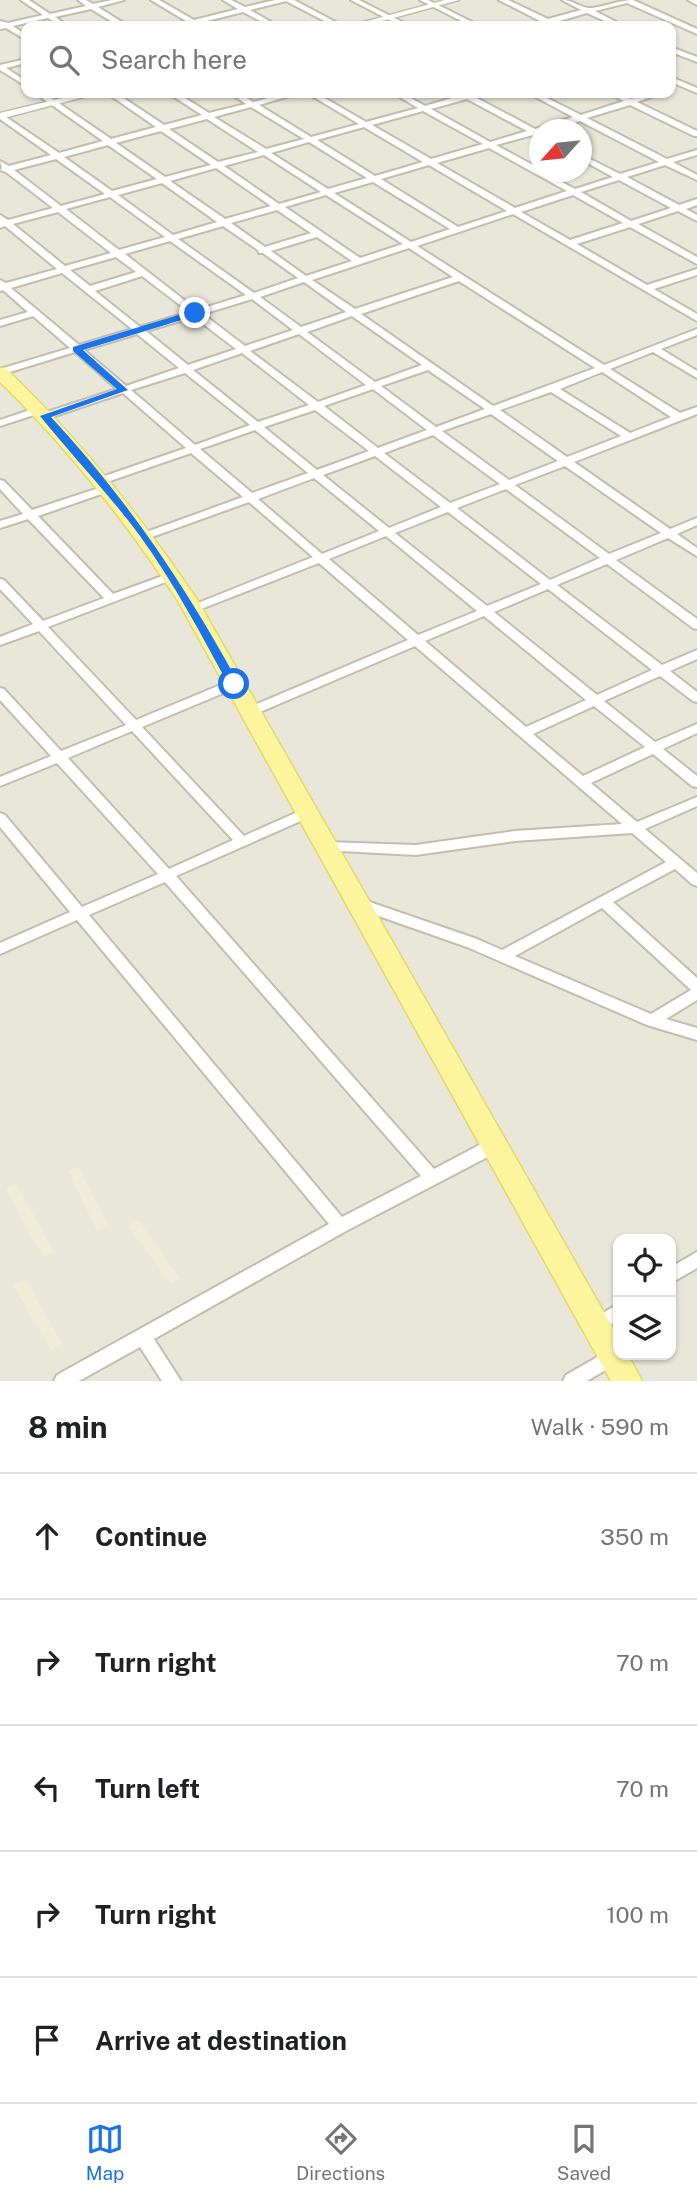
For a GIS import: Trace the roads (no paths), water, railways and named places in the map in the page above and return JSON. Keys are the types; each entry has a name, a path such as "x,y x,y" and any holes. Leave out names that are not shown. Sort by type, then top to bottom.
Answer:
{"main road":[{"path":"0,372 42,413 106,484 172,576 493,1146 607,1319 620,1368"}],"street":[{"path":"24,0 57,21"},
{"path":"81,0 116,21"},
{"path":"2,24 121,0"},
{"path":"154,0 191,21"},
{"path":"226,0 265,21"},
{"path":"206,21 287,0 329,21"},
{"path":"354,0 395,21"},
{"path":"422,0 466,21"},
{"path":"376,21 455,0"},
{"path":"502,0 548,21 628,0 695,29"},
{"path":"565,0 610,21"},
{"path":"691,0 697,3"},
{"path":"2,24 21,35"},
{"path":"676,33 695,29"},
{"path":"676,51 697,61"},
{"path":"0,67 21,62"},
{"path":"0,67 21,82"},
{"path":"676,81 697,91"},
{"path":"676,87 697,81"},
{"path":"46,98 427,367 697,553"},
{"path":"0,116 74,98"},
{"path":"118,98 359,262"},
{"path":"179,98 679,416"},
{"path":"243,98 456,229"},
{"path":"3,168 276,98"},
{"path":"320,98 697,318"},
{"path":"406,98 697,261"},
{"path":"2,222 61,209 454,98"},
{"path":"474,98 529,126"},
{"path":"542,98 697,178"},
{"path":"622,98 697,134"},
{"path":"577,119 642,98"},
{"path":"0,116 253,296 697,625"},
{"path":"1,286 173,239 529,134"},
{"path":"0,372 253,296 697,152"},
{"path":"592,162 697,218"},
{"path":"3,168 61,209 697,698"},
{"path":"571,243 697,202"},
{"path":"2,222 697,783"},
{"path":"262,251 319,234"},
{"path":"647,288 697,272"},
{"path":"88,290 144,273"},
{"path":"0,423 124,390 460,277"},
{"path":"1,286 697,881"},
{"path":"0,323 34,313"},
{"path":"145,536 604,369 697,332"},
{"path":"654,349 692,367 697,376"},
{"path":"0,525 191,449 427,367"},
{"path":"552,388 629,437"},
{"path":"192,609 697,410"},
{"path":"0,483 111,599"},
{"path":"249,712 697,521"},
{"path":"0,641 172,576"},
{"path":"0,582 242,841"},
{"path":"524,733 697,654"},
{"path":"0,782 137,727 234,684"},
{"path":"0,692 165,874 431,1177"},
{"path":"581,782 697,728"},
{"path":"326,848 416,850 506,837 635,828 697,801"},
{"path":"0,949 307,813"},
{"path":"0,818 340,1226"},
{"path":"503,956 675,863"},
{"path":"604,902 697,987"},
{"path":"358,903 503,956 652,1021 697,1034"},
{"path":"652,1021 697,993"},
{"path":"63,1381 340,1226 493,1146"},
{"path":"676,1273 697,1259"},
{"path":"142,1336 172,1381"},
{"path":"572,1381 620,1368"}]}
